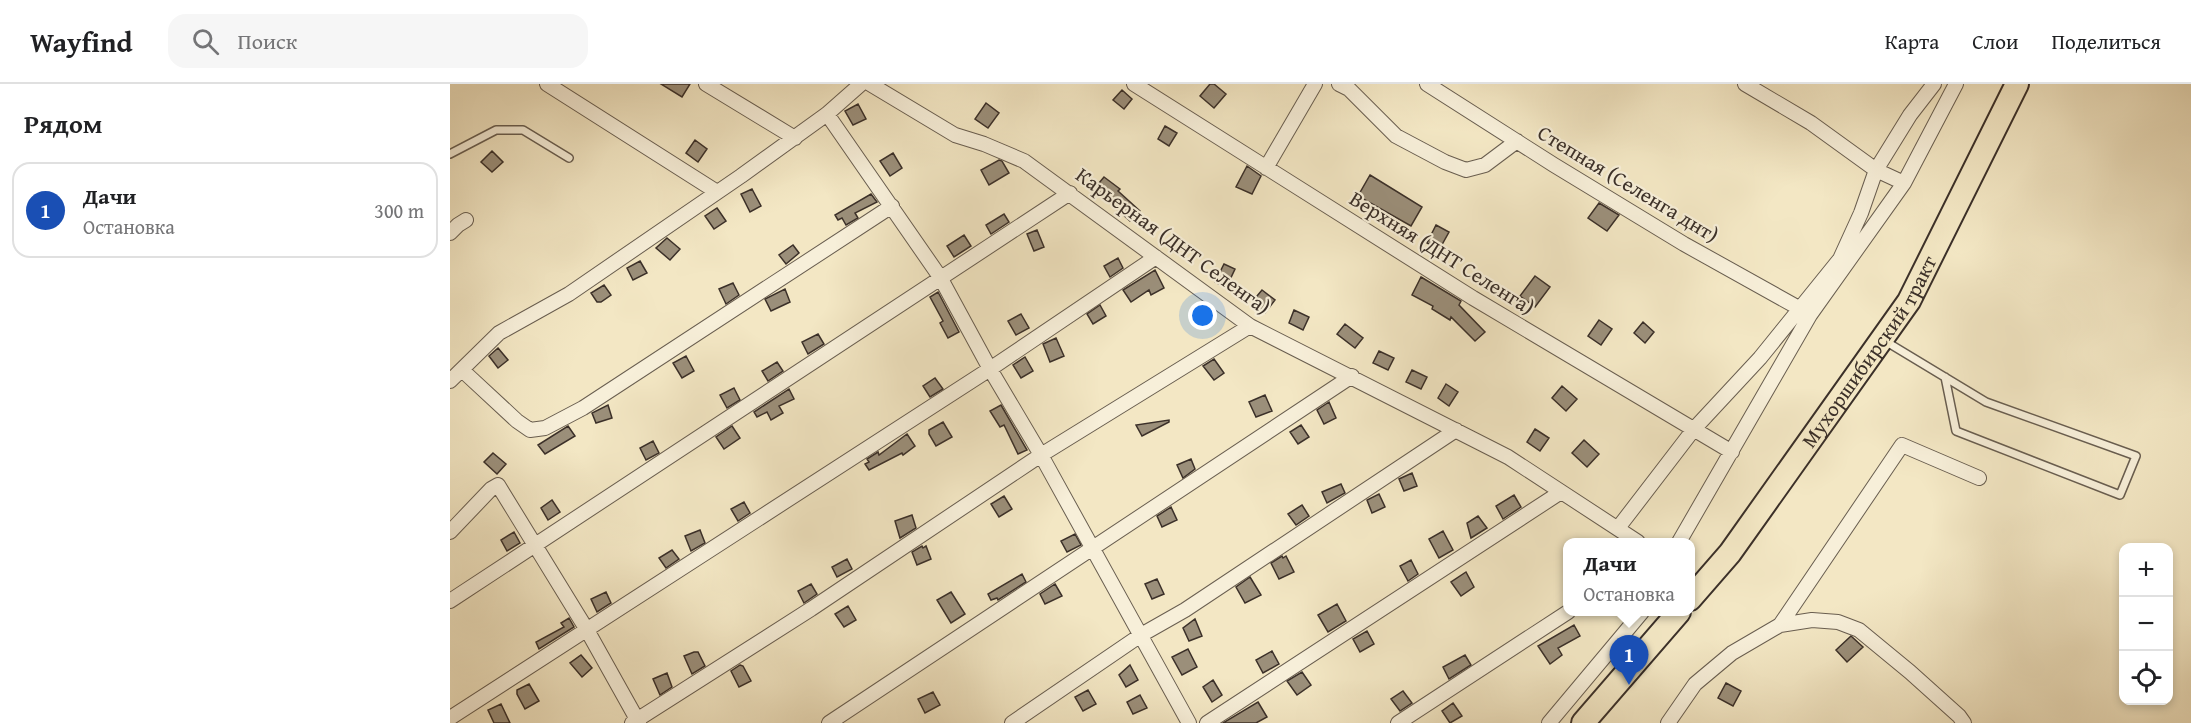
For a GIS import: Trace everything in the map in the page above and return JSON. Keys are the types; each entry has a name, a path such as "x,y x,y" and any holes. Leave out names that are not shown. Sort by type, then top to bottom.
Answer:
{"main road":[{"name":"Мухоршибирский тракт","path":"1695,593 1730,553 1910,302 2017,84"},
{"path":"1583,723 1676,616"}],"street":[{"path":"547,84 717,192"},
{"path":"706,84 795,138"},
{"path":"450,381 499,333 570,294 795,138 861,84"},
{"name":"Карьерная (ДНТ Селенга)","path":"870,84 955,135 1024,160 1250,326 1508,457 1631,538"},
{"name":"Верхняя (ДНТ Селенга)","path":"1134,84 1473,298 1732,452"},
{"path":"1266,168 1315,84"},
{"path":"1339,84 1349,89 1396,135 1445,162 1466,170 1485,165 1517,141"},
{"name":"Степная (Селенга днт)","path":"1427,84 1684,244 1805,312"},
{"path":"1745,84 1811,123 1876,170 1904,183"},
{"path":"1682,538 1732,452 1805,312 1840,259 1861,213 1876,170 1910,114 1934,84"},
{"path":"1618,528 1694,429 1805,312 1904,183 1956,84"},
{"path":"827,114 940,277 1189,723"},
{"path":"450,601 1070,193"},
{"path":"462,370 517,421 530,430 545,428 583,408 892,206"},
{"path":"450,233 466,220"},
{"path":"450,718 990,369 1156,257"},
{"path":"450,532 491,489 498,485 536,543 587,630 636,722 811,609 1041,455 1250,326"},
{"path":"829,723 1352,376"},
{"path":"1012,723 1141,635 1185,610 1456,430"},
{"path":"1780,625 1902,445 1979,478"},
{"path":"1207,723 1560,492"},
{"path":"1398,723 1563,615"},
{"path":"1549,723 1639,616"},
{"path":"1668,723 1695,684 1732,653 1780,625 1812,620 1838,622 1859,630 1910,672 1964,723"}],"lane":[{"path":"450,154 496,130 523,130 569,158"},
{"path":"1883,339 1986,402 2136,456 2120,495 1956,432 1945,377"}],"building":[{"path":"661,84 690,84 682,97"},
{"path":"1210,84 1214,84 1226,94 1214,108 1200,96"},
{"path":"1122,90 1132,99 1124,109 1113,100"},
{"path":"986,103 999,113 988,128 975,119"},
{"path":"858,104 866,119 853,125 845,111"},
{"path":"1165,126 1177,133 1169,146 1158,139"},
{"path":"695,140 707,149 698,162 686,153"},
{"path":"492,151 503,162 492,172 481,162"},
{"path":"893,153 902,168 890,176 880,161"},
{"path":"999,160 1009,173 989,185 981,170"},
{"path":"1247,166 1261,176 1252,194 1236,187"},
{"path":"1370,175 1422,207 1411,226 1358,196"},
{"path":"1104,177 1120,189 1118,191 1140,211 1130,221 1094,189"},
{"path":"752,189 761,206 750,212 741,194"},
{"path":"871,194 877,202 855,213 858,218 846,225 842,218 838,220 835,215"},
{"path":"1599,203 1619,215 1607,231 1588,218"},
{"path":"717,208 726,221 714,229 705,216"},
{"path":"1004,214 1009,222 991,234 986,225"},
{"path":"1436,225 1449,232 1439,250 1427,243"},
{"path":"1037,230 1044,247 1034,251 1027,234"},
{"path":"964,235 971,246 954,257 947,246"},
{"path":"667,238 680,249 670,260 656,248"},
{"path":"793,245 799,253 786,264 779,255"},
{"path":"1118,258 1123,268 1110,277 1104,266"},
{"path":"640,261 647,273 633,280 627,268"},
{"path":"1224,264 1235,269 1226,288 1215,282"},
{"path":"1155,270 1164,288 1151,295 1149,290 1131,302 1123,290"},
{"path":"1535,276 1550,287 1535,307 1520,296"},
{"path":"1421,277 1461,301 1459,305 1485,332 1475,341 1451,317 1450,320 1432,309 1433,306 1412,295"},
{"path":"733,283 739,295 726,304 719,289"},
{"path":"604,285 611,295 597,302 591,293"},
{"path":"785,289 790,302 771,311 765,299"},
{"path":"1262,290 1275,300 1265,313 1252,302"},
{"path":"938,292 959,332 948,338 940,323 943,321 930,297"},
{"path":"1100,305 1106,316 1093,324 1087,314"},
{"path":"1294,310 1309,317 1303,330 1289,323"},
{"path":"1021,314 1029,328 1016,335 1008,321"},
{"path":"1599,320 1612,329 1601,345 1588,336"},
{"path":"1643,322 1654,332 1645,343 1634,333"},
{"path":"1345,324 1363,338 1355,348 1337,334"},
{"path":"818,334 824,344 808,354 802,342"},
{"path":"1056,338 1064,356 1050,362 1043,344"},
{"path":"498,348 508,360 498,368 489,356"},
{"path":"1379,351 1394,358 1388,370 1373,363"},
{"path":"686,356 694,371 682,378 673,363"},
{"path":"1025,357 1033,371 1021,378 1013,365"},
{"path":"1214,359 1224,373 1214,380 1203,366"},
{"path":"777,362 783,371 768,381 762,371"},
{"path":"1412,370 1427,377 1421,389 1406,382"},
{"path":"935,378 943,389 930,397 923,386"},
{"path":"1446,384 1458,392 1449,406 1438,398"},
{"path":"1562,386 1577,399 1566,411 1552,398"},
{"path":"734,388 740,400 727,408 720,395"},
{"path":"789,389 794,399 779,406 783,413 771,420 767,412 757,417 754,412"},
{"path":"1265,395 1272,411 1256,417 1249,402"},
{"path":"1329,402 1336,418 1324,424 1317,410"},
{"path":"608,405 612,418 596,423 592,413"},
{"path":"1001,405 1027,450 1018,454 1004,425 1000,427 990,411"},
{"path":"1169,420 1142,436 1136,425"},
{"path":"943,422 952,437 936,446 929,430"},
{"path":"1301,425 1309,437 1298,444 1290,432"},
{"path":"568,426 575,436 545,454 538,445"},
{"path":"732,426 740,438 724,449 716,437"},
{"path":"1535,429 1549,438 1540,451 1527,442"},
{"path":"907,434 915,446 903,455 902,453 869,470 865,464 869,462 867,459 878,452 879,455"},
{"path":"1584,440 1599,454 1587,467 1572,453"},
{"path":"653,441 659,453 646,460 640,448"},
{"path":"493,453 506,464 497,474 484,462"},
{"path":"1191,459 1195,469 1183,478 1177,465"},
{"path":"1412,473 1417,486 1404,491 1399,479"},
{"path":"1341,484 1345,493 1327,503 1322,492"},
{"path":"1379,494 1385,507 1372,513 1367,500"},
{"path":"1514,495 1521,507 1503,519 1496,506"},
{"path":"1004,496 1012,509 999,517 991,504"},
{"path":"552,500 560,512 548,520 541,508"},
{"path":"744,502 750,513 738,521 731,509"},
{"path":"1302,505 1309,516 1296,525 1288,514"},
{"path":"1171,507 1177,520 1162,527 1157,516"},
{"path":"912,515 916,528 900,538 895,521"},
{"path":"1478,516 1487,528 1471,538 1467,523"},
{"path":"700,530 705,543 691,551 685,536"},
{"path":"1443,531 1453,550 1439,558 1429,539"},
{"path":"514,532 520,543 507,551 501,540"},
{"path":"1075,534 1081,545 1067,552 1061,541"},
{"path":"922,546 923,548 926,546 931,559 917,565 912,552"},
{"path":"672,550 679,559 666,568 659,558"},
{"path":"1282,556 1283,558 1286,556 1294,572 1279,579 1271,563"},
{"path":"847,559 852,569 837,577 832,567"},
{"path":"1411,560 1418,574 1408,581 1400,566"},
{"path":"1466,572 1474,587 1461,596 1451,582"},
{"path":"1022,574 1026,582 998,600 997,598 991,600 988,594"},
{"path":"1250,577 1261,595 1245,603 1236,587"},
{"path":"1157,579 1164,594 1152,599 1145,584"},
{"path":"811,584 817,594 804,603 798,591"},
{"path":"1055,584 1062,596 1045,604 1040,594"},
{"path":"606,592 611,603 597,612 591,599"},
{"path":"951,592 965,614 951,623 937,600"},
{"path":"1337,604 1346,621 1328,632 1318,615"},
{"path":"848,606 856,620 844,627 835,614"},
{"path":"569,618 574,627 539,649 536,642 564,627 561,623"},
{"path":"1195,619 1202,636 1189,641 1183,628"},
{"path":"1574,625 1580,636 1558,648 1562,655 1550,664 1538,646"},
{"path":"1367,631 1374,644 1360,652 1353,639"},
{"path":"1851,636 1863,647 1847,662 1836,650"},
{"path":"1188,649 1197,667 1182,675 1172,657"},
{"path":"1272,651 1279,664 1263,673 1256,660"},
{"path":"698,652 705,666 692,674 684,656"},
{"path":"581,655 592,668 582,677 570,663"},
{"path":"1465,655 1471,665 1449,679 1443,667"},
{"path":"740,665 743,666 751,681 739,687 731,671"},
{"path":"1130,665 1138,680 1126,687 1119,675"},
{"path":"1302,672 1311,685 1297,695 1287,681"},
{"path":"667,673 672,687 660,695 653,679"},
{"path":"1213,680 1222,695 1212,702 1203,687"},
{"path":"1726,683 1741,691 1733,706 1718,698"},
{"path":"529,684 539,701 525,709 517,690"},
{"path":"1088,690 1096,704 1083,711 1075,697"},
{"path":"1403,691 1412,703 1400,711 1391,699"},
{"path":"933,692 940,705 925,713 918,699"},
{"path":"1140,695 1147,708 1133,714 1127,702"},
{"path":"1258,702 1267,717 1256,723 1223,723"},
{"path":"1453,703 1462,716 1450,723 1442,711"},
{"path":"501,704 510,723 494,723 488,710"}],"place":[{"name":"Дачи","path":"1629,685"}]}
